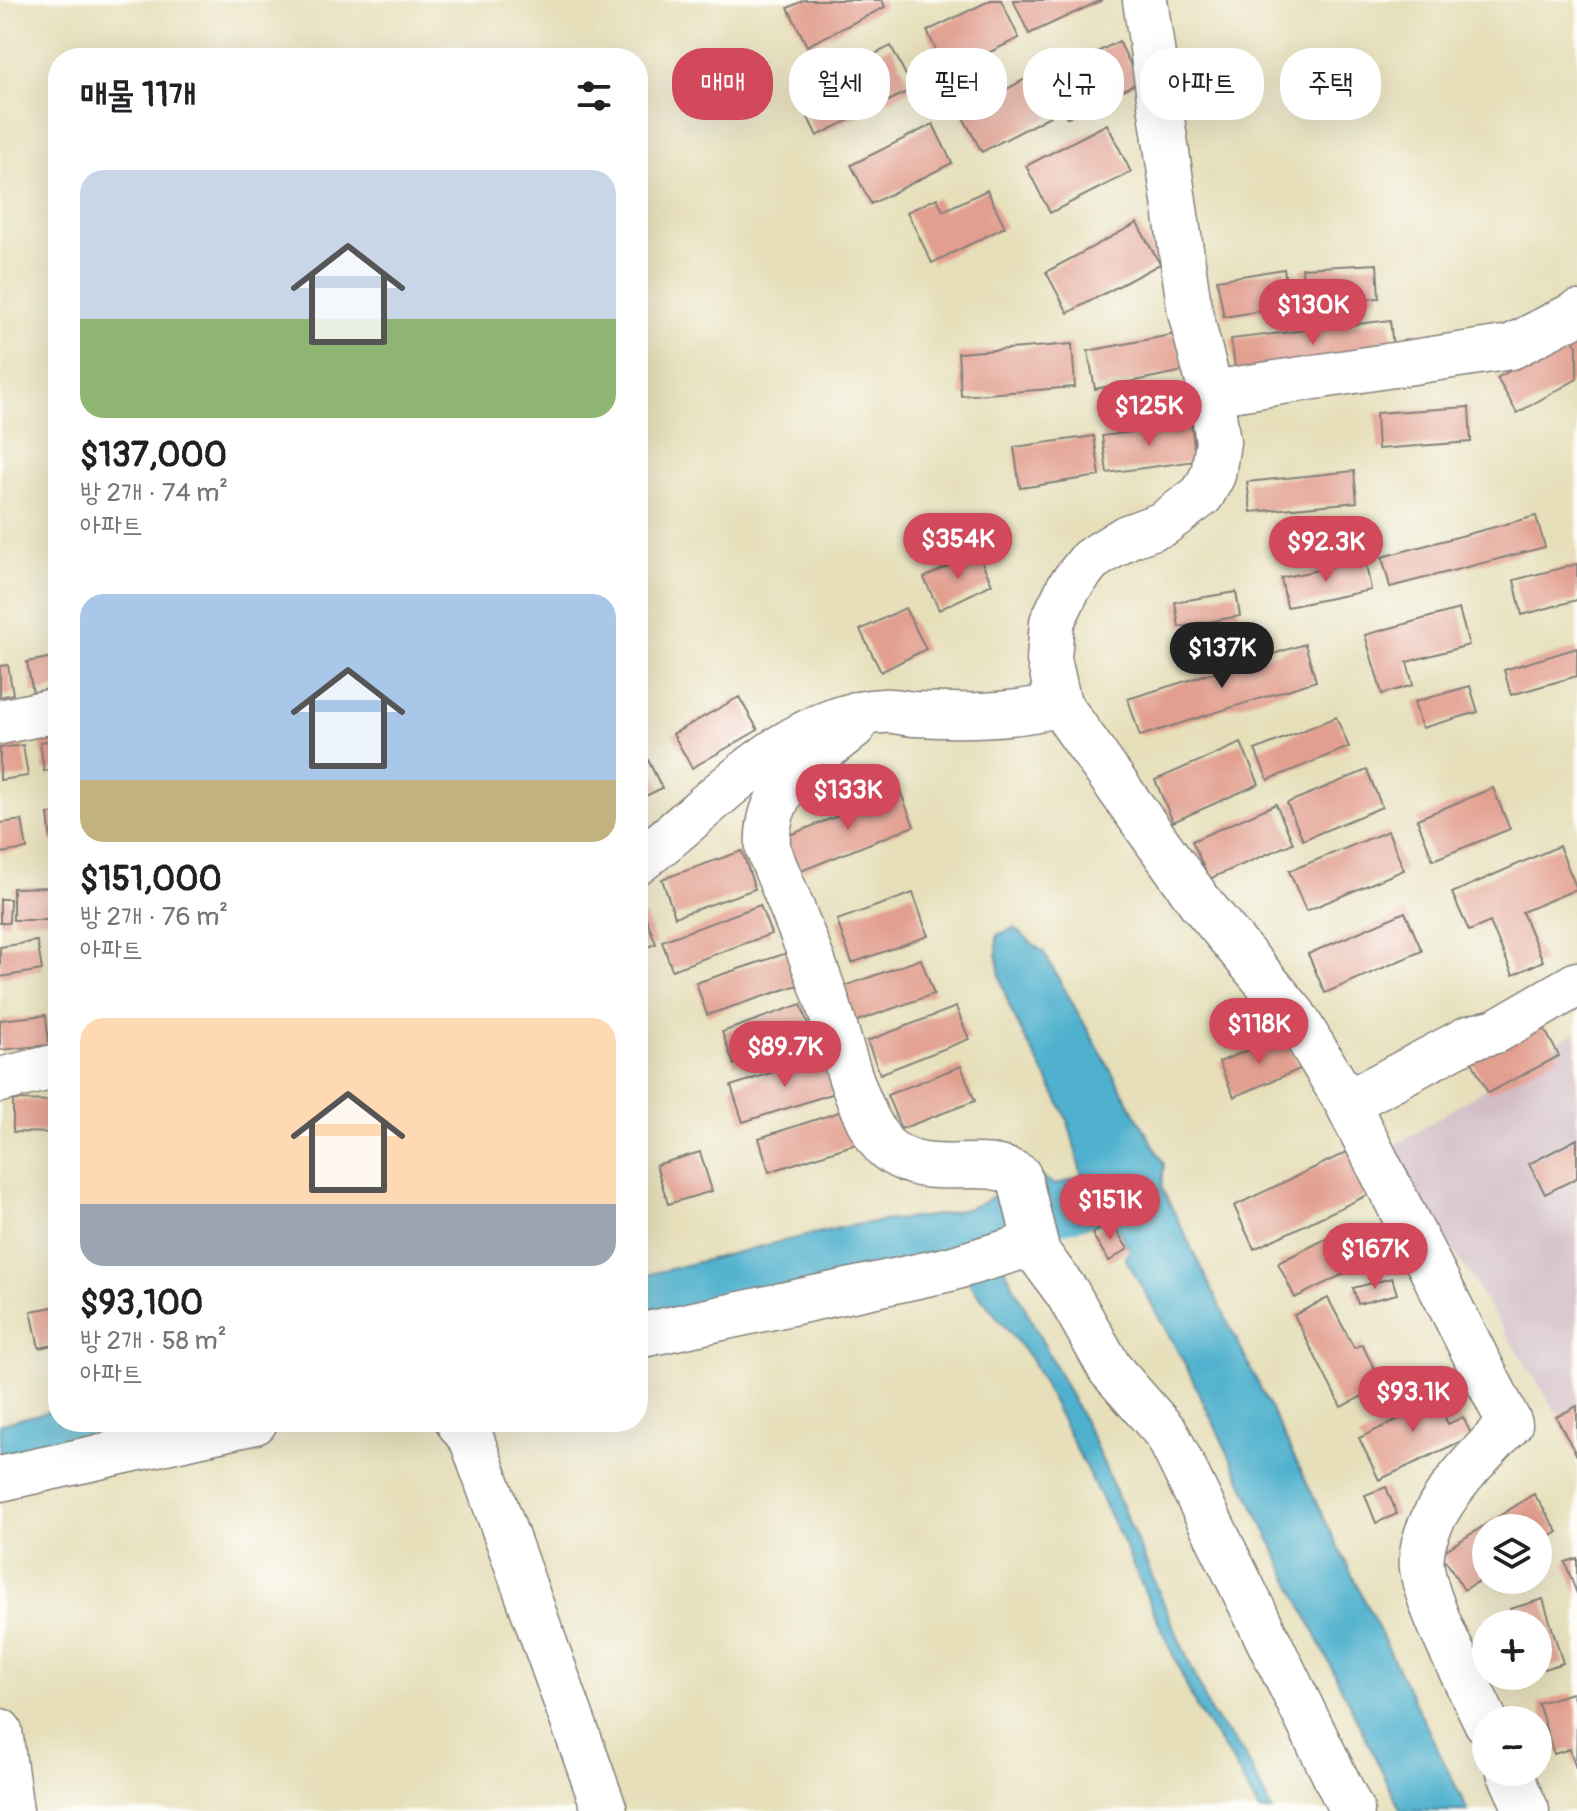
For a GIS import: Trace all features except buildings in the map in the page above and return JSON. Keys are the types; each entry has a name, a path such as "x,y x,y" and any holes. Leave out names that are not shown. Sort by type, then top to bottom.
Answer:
{"street":[{"path":"1145,0 1190,312 1211,393 1218,442 1213,475 1202,495 1163,524 1127,537 1090,560 1069,587 1052,622 1049,659 1059,704 1200,902 1294,1015 1347,1103 1510,1424 1476,1458 1444,1501 1425,1536 1422,1572 1479,1706"},
{"path":"1211,393 1511,347 1577,313"},
{"path":"648,854 707,808 760,760 830,720 886,711 1006,713 1059,704"},
{"path":"0,722 48,712"},
{"path":"856,714 854,726 788,782 777,796 767,828 768,849 823,989 864,1108 882,1143 898,1156 917,1165 940,1169 998,1168 1019,1176 1036,1243 1110,1369 1167,1434 1352,1811"},
{"path":"1347,1103 1469,1038 1496,1031 1577,984"},
{"path":"0,1080 48,1068"},
{"path":"648,1334 950,1269 1036,1243"},
{"path":"0,1479 210,1432"},
{"path":"466,1432 472,1440 605,1811"},
{"path":"0,1731 11,1811"},
{"path":"1515,1786 1527,1811"}],"shaded area":[{"path":"1577,1031 1577,1445 1389,1149"}],"water":[{"path":"1014,928 1044,953 1164,1164 1162,1188 1468,1811 1401,1811 1185,1364 1125,1257 1130,1250 1111,1218 1091,1195 1074,1208 1038,1217 1038,1174 1055,1185 1082,1176 1068,1123 1011,1009 1003,986 997,935"},
{"path":"1008,1186 1019,1227 967,1253 648,1316 648,1274 849,1226 953,1212 992,1198"},
{"path":"999,1258 1092,1437 1211,1713 1245,1755 1272,1811 1259,1811 1234,1764 1197,1709 1121,1538 1031,1359 966,1279"},
{"path":"48,1412 48,1432 140,1432 0,1464 0,1424"}],"waterway":[{"path":"1009,1230 1146,1195"}]}
